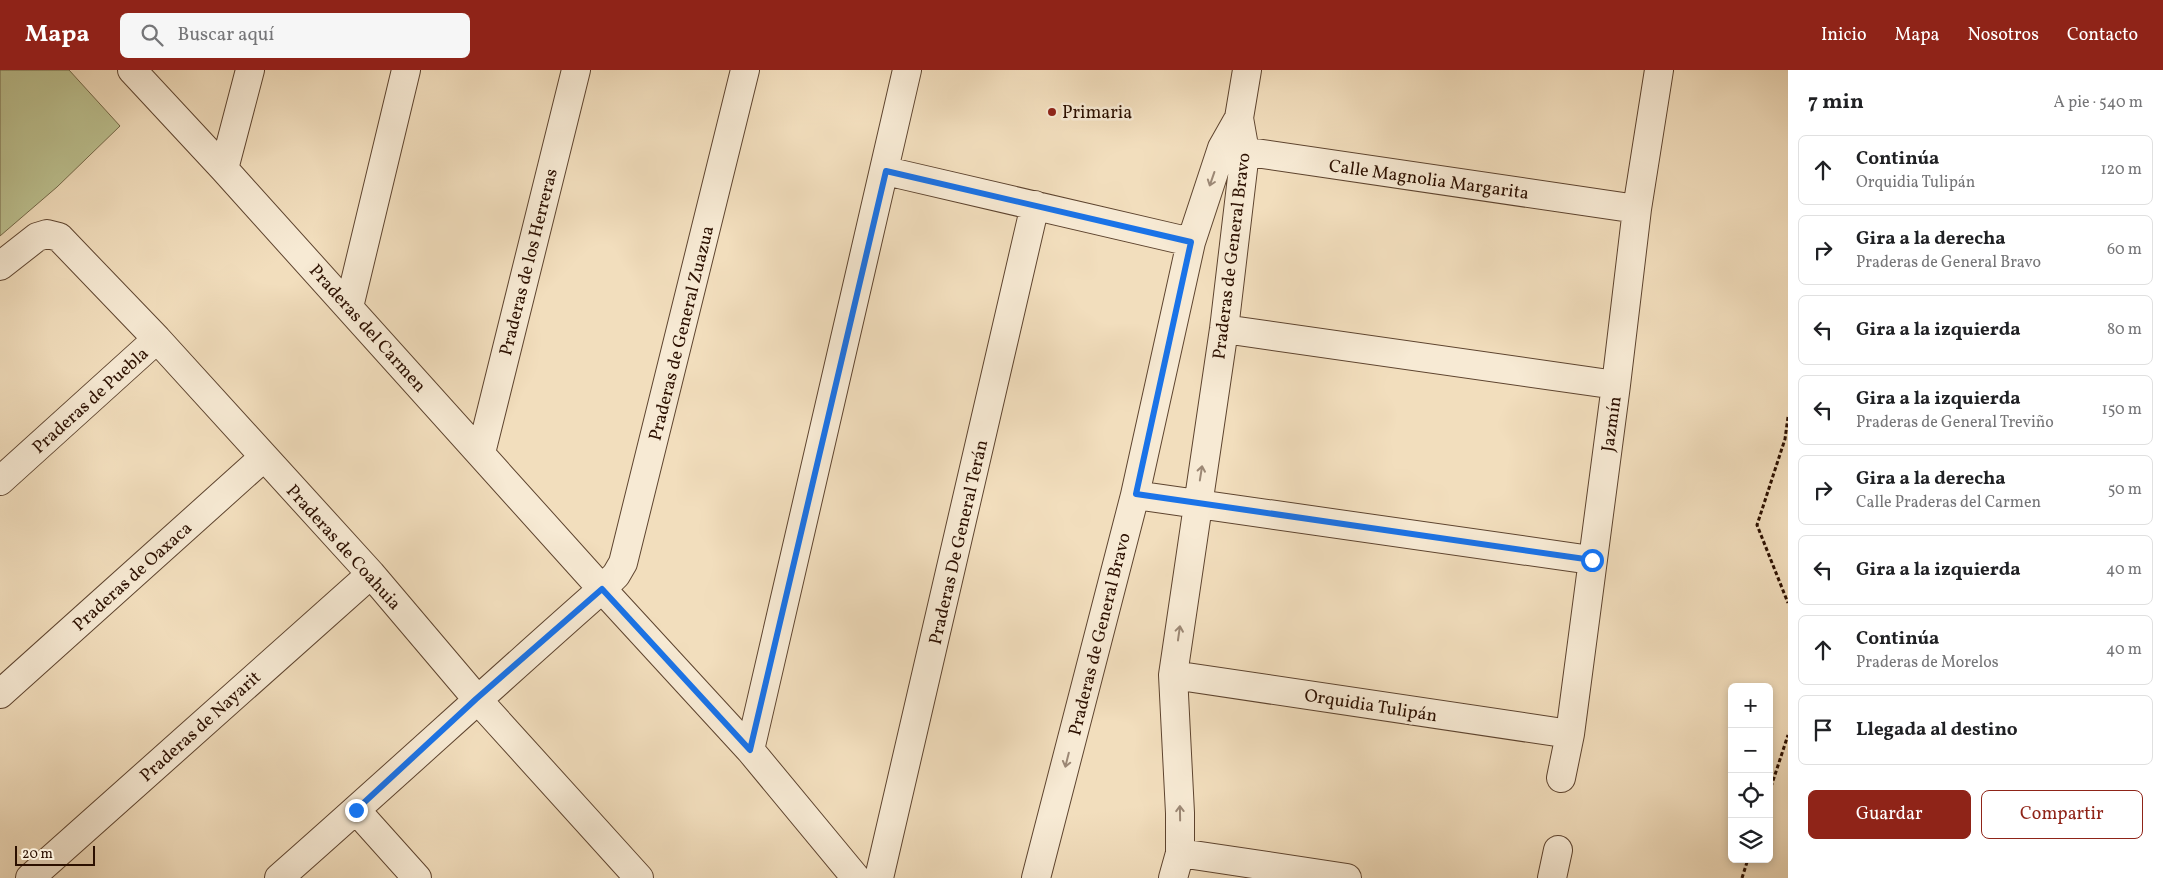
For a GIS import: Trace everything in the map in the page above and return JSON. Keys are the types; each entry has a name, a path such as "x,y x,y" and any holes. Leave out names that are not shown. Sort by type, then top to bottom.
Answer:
{"street":[{"name":"Praderas del Carmen","path":"132,70 750,750 856,878"},
{"path":"224,169 250,70"},
{"path":"349,307 406,70"},
{"name":"Praderas de los Herreras","path":"481,453 576,70"},
{"name":"Praderas de General Zuazua","path":"279,878 476,699 602,589 616,575 623,563 746,70"},
{"path":"750,750 908,70"},
{"name":"Praderas de General Bravo","path":"1176,866 1180,813 1173,675 1224,329 1234,150 1248,70"},
{"name":"Jazmín","path":"1561,778 1570,734 1637,209 1658,70"},
{"name":"Praderas de General Bravo","path":"1036,878 1136,494 1191,242 1234,150"},
{"name":"Calle Magnolia Margarita","path":"1234,150 1637,209"},
{"path":"886,171 1191,242"},
{"name":"Praderas De General Terán","path":"879,878 1035,205"},
{"name":"Praderas de Coahuia","path":"0,266 37,236 47,234 58,237 157,339 371,574 476,699 639,878"},
{"path":"1224,329 1616,385"},
{"name":"Praderas de Puebla","path":"0,481 157,339"},
{"name":"Praderas de Oaxaca","path":"0,694 264,457"},
{"path":"1136,494 1592,560"},
{"name":"Praderas de Nayarit","path":"30,878 371,574"},
{"name":"Orquidia Tulipán","path":"1173,675 1570,734"},
{"path":"356,810 417,878"},
{"path":"1552,878 1558,850"},
{"path":"1176,866 1347,878"}],"path":[{"path":"1788,417 1785,439 1757,525 1788,603"},
{"path":"1773,782 1788,735"},
{"path":"1742,878 1747,863"}],"green space":[{"path":"0,70 69,70 120,126 57,187 0,236"}],"place":[{"name":"Primaria","path":"1052,112"}],"route":[{"path":"356,810 476,699 602,589 750,750 886,171 1191,242 1136,494 1592,560"}]}
